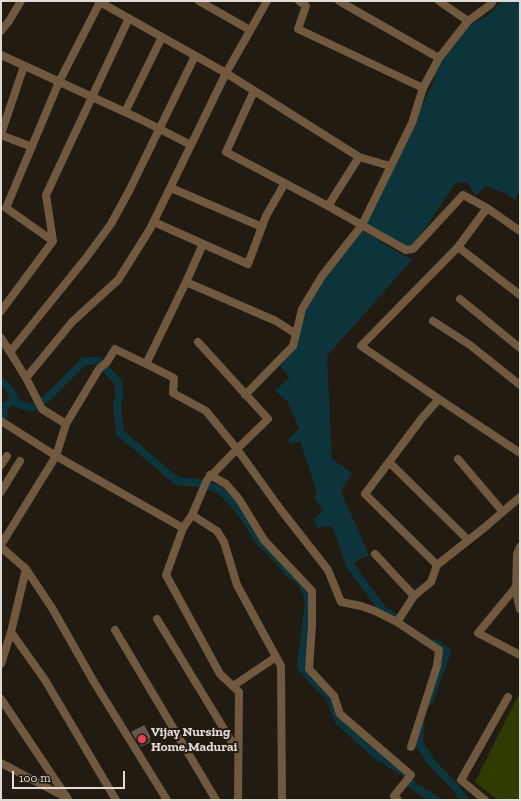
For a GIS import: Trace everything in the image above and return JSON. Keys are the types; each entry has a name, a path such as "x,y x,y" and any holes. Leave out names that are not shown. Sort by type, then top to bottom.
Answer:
{"street":[{"path":"1,31 10,21 21,1"},
{"path":"199,1 250,30"},
{"path":"26,378 72,322 118,280 154,222 226,73 267,1"},
{"path":"299,1 306,6 298,29 423,88"},
{"path":"339,1 439,58"},
{"path":"439,1 468,21"},
{"path":"245,395 293,346 302,309 306,302 322,276 363,226 390,166 412,123 423,88 439,58 468,21 490,5 493,1"},
{"path":"53,241 6,208 59,82 99,2 226,73 359,157 390,166"},
{"path":"1,18 10,21"},
{"path":"1,311 53,241 46,195 129,18"},
{"path":"125,112 162,37"},
{"path":"1,55 125,112 192,145"},
{"path":"10,352 86,258 111,224 160,129 195,56"},
{"path":"24,66 1,135 32,146"},
{"path":"254,91 226,152 328,206 406,250 413,248 463,195 487,208 520,231"},
{"path":"328,206 359,157"},
{"path":"154,222 248,264 266,216 284,183"},
{"path":"171,188 262,227"},
{"path":"487,208 458,248 361,346 520,453"},
{"path":"146,364 203,244"},
{"path":"458,248 520,295"},
{"path":"186,282 276,321 296,334"},
{"path":"460,299 520,348"},
{"path":"433,321 470,345 520,385"},
{"path":"1,338 26,378 42,409 66,424"},
{"path":"198,342 268,419 207,481 192,515 183,528 166,575 220,674 239,692 238,800"},
{"path":"167,800 94,682 52,608 26,569 1,546 56,456 66,424 99,369 107,362 115,349 174,378 173,393 206,410 328,570 341,602 360,606 399,620 439,650 437,666 411,747"},
{"path":"437,565 365,494 422,418 439,399"},
{"path":"3,423 56,456 183,528"},
{"path":"1,465 7,456"},
{"path":"458,459 503,512"},
{"path":"1,492 20,461"},
{"path":"389,462 468,540"},
{"path":"207,481 226,484 239,499 264,540 312,591 312,626 309,669 334,696 340,714 411,775 394,796 398,800"},
{"path":"399,620 414,596 431,582 437,565 520,497"},
{"path":"192,515 217,531 224,542 237,584 281,666 282,800"},
{"path":"520,547 517,554 516,587 520,609"},
{"path":"375,554 414,596"},
{"path":"1,664 11,632 26,569"},
{"path":"516,587 478,633 520,654"},
{"path":"157,619 238,752"},
{"path":"115,630 216,800"},
{"path":"11,632 45,680 116,800"},
{"path":"233,686 276,657"},
{"path":"485,800 461,780 508,697"},
{"path":"1,699 69,799"},
{"path":"1,763 69,799"}],"green space":[{"path":"520,692 520,800 498,800 475,782"}],"water":[{"path":"501,1 520,1 520,191 515,200 505,193 485,186 476,196 467,182 455,183 422,233 410,247 383,236 380,242 412,260 327,356 332,459 352,473 341,491 369,555 350,565 341,539 333,527 326,526 318,528 314,519 323,511 314,497 317,492 300,441 291,444 288,440 299,428 288,402 275,391 289,378 280,365 296,347 303,310 326,275 361,230 374,237 365,220 433,84 437,67 465,28 487,16"}],"building":[{"path":"144,726 150,737 139,743 132,732"}],"waterway":[{"path":"1,381 8,387 18,404 32,408 46,399 84,361 98,361 118,382 120,395 117,404 120,433 177,481 198,483 219,489 245,518 259,541 289,573 300,581 306,591 309,601 301,667 329,696 339,721 375,754 404,772 412,785 436,800"},
{"path":"1,418 3,416 5,406 15,399"},
{"path":"337,528 350,565 383,610 396,618"},
{"path":"429,702 447,652 435,643"},
{"path":"421,726 419,731 419,743 431,762 457,789 465,800"}],"place":[{"name":"Vijay Nursing Home,Madurai","path":"142,739"}]}
